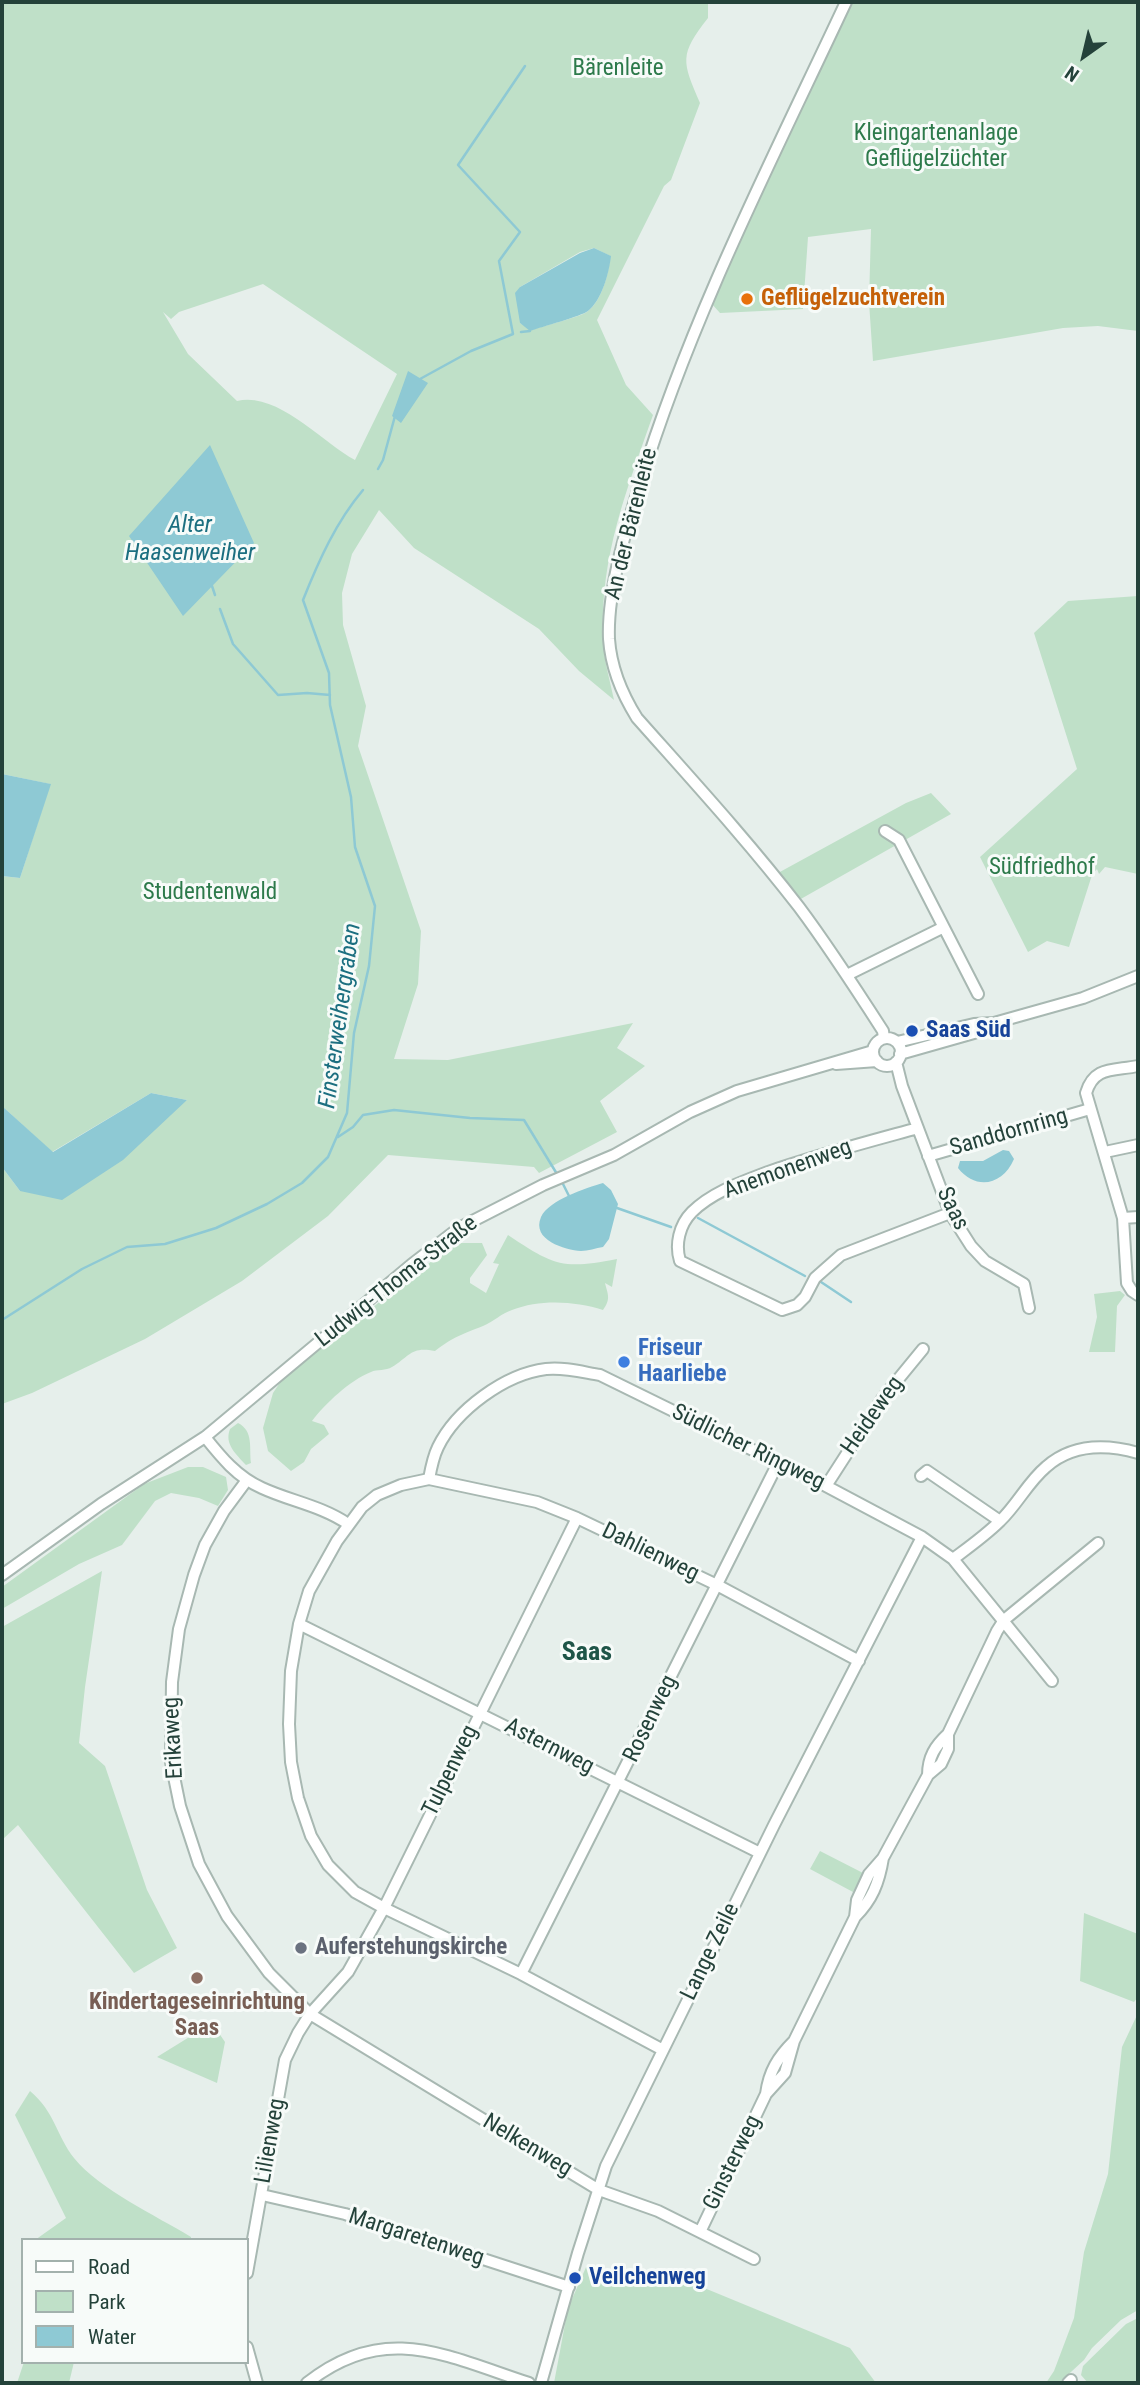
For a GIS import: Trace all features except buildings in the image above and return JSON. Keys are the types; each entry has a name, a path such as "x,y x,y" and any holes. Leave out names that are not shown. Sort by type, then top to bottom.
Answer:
{"street":[{"name":"An der Bärenleite","path":"846,2 729,255 659,420 631,511 609,620 609,641 616,674 626,699 638,718 800,908 847,975 883,1031 884,1038"},
{"path":"885,831 899,840 978,994"},
{"path":"847,975 942,928"},
{"name":"Ludwig-Thoma-Straße","path":"2,1575 101,1504 205,1437 411,1265 459,1228 488,1212 614,1155 690,1112 737,1091 834,1064 849,1057 888,1056 974,1024 994,1023 1083,998 1138,976"},
{"path":"884,1038 888,1056 876,1044 884,1038"},
{"name":"Saas","path":"888,1056 893,1078 902,1086 950,1213 971,1246 985,1261 1024,1284 1029,1308"},
{"name":"Sanddornring","path":"1138,1066 1096,1074 1086,1093 1123,1218 1127,1283 1138,1295"},
{"name":"Sanddornring","path":"929,1156 1090,1109"},
{"name":"Anemonenweg","path":"918,1128 815,1155 732,1185 693,1211 687,1219 676,1247 680,1261 782,1310 797,1305 805,1297 815,1278 841,1255 950,1213"},
{"path":"1105,1152 1138,1145"},
{"path":"1123,1218 1138,1217"},
{"name":"Heideweg","path":"826,1486 882,1399 923,1349"},
{"name":"Südlicher Ringweg","path":"429,1479 438,1446 455,1423 499,1385 520,1374 547,1369 600,1376 826,1486 922,1538 953,1559 1052,1681"},
{"path":"205,1437 226,1463 247,1480 263,1489 294,1498 348,1524"},
{"path":"953,1559 1000,1521 1041,1463 1083,1448 1115,1446 1138,1453"},
{"name":"Rosenweg","path":"521,1974 778,1463"},
{"path":"921,1476 927,1471 1000,1521"},
{"path":"429,1479 401,1485 377,1495 362,1507 348,1524 309,1591 299,1624 291,1671 289,1724 291,1762 298,1798 311,1836 328,1865 355,1892 521,1974 663,2050"},
{"name":"Dahlienweg","path":"429,1479 537,1502 577,1518 717,1585 859,1661"},
{"name":"Erikaweg","path":"247,1480 236,1491 205,1545 179,1629 172,1682 171,1762 180,1806 199,1864 227,1916 269,1973 310,2014"},
{"name":"Tulpenweg","path":"310,2014 348,1972 384,1908 577,1518"},
{"name":"Lange Zeile","path":"541,2383 606,2166 760,1853 922,1538"},
{"path":"1004,1620 1098,1543"},
{"name":"Ginsterweg","path":"700,2232 766,2094 768,2078 774,2065 780,2054 794,2041 855,1917 868,1904 880,1880 883,1858 928,1776 941,1764 948,1749 948,1734 1004,1620"},
{"name":"Asternweg","path":"299,1624 760,1853"},
{"name":"Nelkenweg","path":"310,2014 599,2190 658,2211 754,2259"},
{"name":"Lilienweg","path":"248,2268 285,2060 310,2014"},
{"name":"Margaretenweg","path":"262,2195 345,2214 569,2287"},
{"path":"307,2383 332,2364 388,2347 442,2354 529,2383"},
{"path":"248,2351 257,2383"}],"green space":[{"path":"2,2 708,2 708,18 692,41 686,59 700,103 671,180 664,186 597,320 626,385 653,415 617,523 606,579 603,645 614,700 579,671 539,629 414,548 379,510 352,554 342,593 343,625 366,706 358,746 421,931 418,984 394,1059 448,1060 633,1023 617,1048 645,1066 600,1101 617,1132 539,1173 534,1167 388,1155 328,1216 242,1281 145,1339 32,1393 2,1404 2,1167 20,1191 187,1100 151,1093 52,1152 2,1106 2,876 20,878 50,784 2,774","holes":["594,248 610,256 604,286 593,306 578,316 531,330 520,323 520,287 580,252","263,284 397,374 355,460 299,420 268,403 237,401 188,354 163,312 171,319 179,312"]},
{"name":"Kleingartenanlage Geflügelzüchter","path":"849,2 1138,2 1138,331 1098,326 1063,328 873,361 869,302 871,229 808,237 803,309 720,313 711,303"},
{"name":"Südfriedhof","path":"1138,596 1138,874 1105,867 1099,874 1097,869 1092,875 1069,947 1047,941 1028,952 980,857 1077,769 1034,633 1068,601"},
{"path":"931,793 951,814 799,900 778,873 906,803"},
{"path":"508,1235 536,1253 559,1262 583,1264 617,1259 612,1287 605,1283 608,1300 603,1310 558,1302 534,1304 508,1311 435,1351 421,1350 411,1353 390,1368 371,1372 347,1387 312,1421 324,1425 329,1434 311,1449 304,1462 291,1471 268,1451 263,1428 273,1393 281,1381 455,1243 482,1243 487,1255 470,1278 470,1283 486,1293 499,1264 493,1263"},
{"path":"1120,1291 1125,1295 1117,1306 1115,1352 1089,1352 1097,1317 1094,1294"},
{"path":"238,1423 243,1426 250,1440 251,1463 246,1465 232,1448 229,1439 230,1429"},
{"path":"188,1467 203,1467 226,1477 228,1490 218,1506 199,1498 171,1493 155,1501 122,1545 79,1564 2,1609 2,1587 144,1484"},
{"path":"102,1571 79,1743 105,1766 147,1890 177,1948 134,1973 18,1825 2,1840 2,1627"},
{"path":"820,1851 863,1873 853,1892 810,1869"},
{"path":"1084,1913 1138,1934 1138,1997 1134,2002 1080,1981"},
{"path":"1138,2013 1138,2310 1121,2320 1059,2383 1046,2383 1054,2371 1074,2318 1084,2252 1108,2174 1122,2047"},
{"path":"212,2023 225,2042 217,2083 157,2057"},
{"path":"30,2091 45,2107 68,2149 85,2170 113,2191 191,2238 38,2238 66,2218 15,2115"},
{"path":"587,2265 646,2283 697,2285 850,2348 876,2383 554,2383 568,2308"},
{"path":"1138,2318 1138,2383 1088,2383 1081,2375 1083,2366 1126,2324"},
{"path":"23,2364 74,2364 69,2383 17,2383"}],"water":[{"path":"594,248 611,256 604,286 593,306 578,316 530,331 520,323 515,293 520,287 580,253"},
{"path":"408,371 428,383 401,423 392,416"},
{"name":"Alter Haasenweiher","path":"210,445 254,543 183,616 129,536"},
{"path":"2,774 51,784 20,878 2,876"},
{"path":"151,1093 187,1100 123,1160 62,1200 20,1191 2,1167 2,1106 53,1152"},
{"path":"1003,1150 1009,1151 1014,1159 1003,1175 989,1182 973,1180 958,1168 960,1161 983,1161"},
{"path":"603,1183 611,1190 618,1204 609,1239 603,1247 574,1250 545,1238 539,1225 545,1211 569,1196"}],"waterway":[{"path":"420,379 471,351 513,334 499,261 520,232 458,165 525,66"},
{"name":"Finsterweihergraben","path":"521,332 530,331"},
{"name":"Finsterweihergraben","path":"378,469 395,416"},
{"name":"Finsterweihergraben","path":"2,1320 82,1269 127,1247 165,1244 216,1228 267,1204 302,1183 328,1157 347,1113 354,1033 369,966 375,906 355,847 351,797 330,705 329,673 303,600 329,542 344,515 363,490"},
{"path":"212,586 215,595"},
{"path":"220,609 233,644 278,695 330,695"},
{"path":"338,1137 353,1127 363,1115 394,1110 470,1118 524,1120 557,1174"},
{"path":"561,1180 569,1196"},
{"path":"617,1208 671,1227"},
{"path":"698,1218 805,1276"},
{"path":"821,1282 851,1302"}],"place":[{"name":"Geflügelzuchtverein","path":"747,299"},
{"name":"Saas Süd","path":"912,1031"},
{"name":"Friseur Haarliebe","path":"624,1362"},
{"name":"Auferstehungskirche","path":"301,1948"},
{"name":"Kindertageseinrichtung Saas","path":"197,1978"},
{"name":"Veilchenweg","path":"575,2278"}],"district":[{"name":"Saas","path":"587,1653"}],"park label":[{"name":"Bärenleite","path":"618,69"},
{"name":"Studentenwald","path":"210,893"}]}
